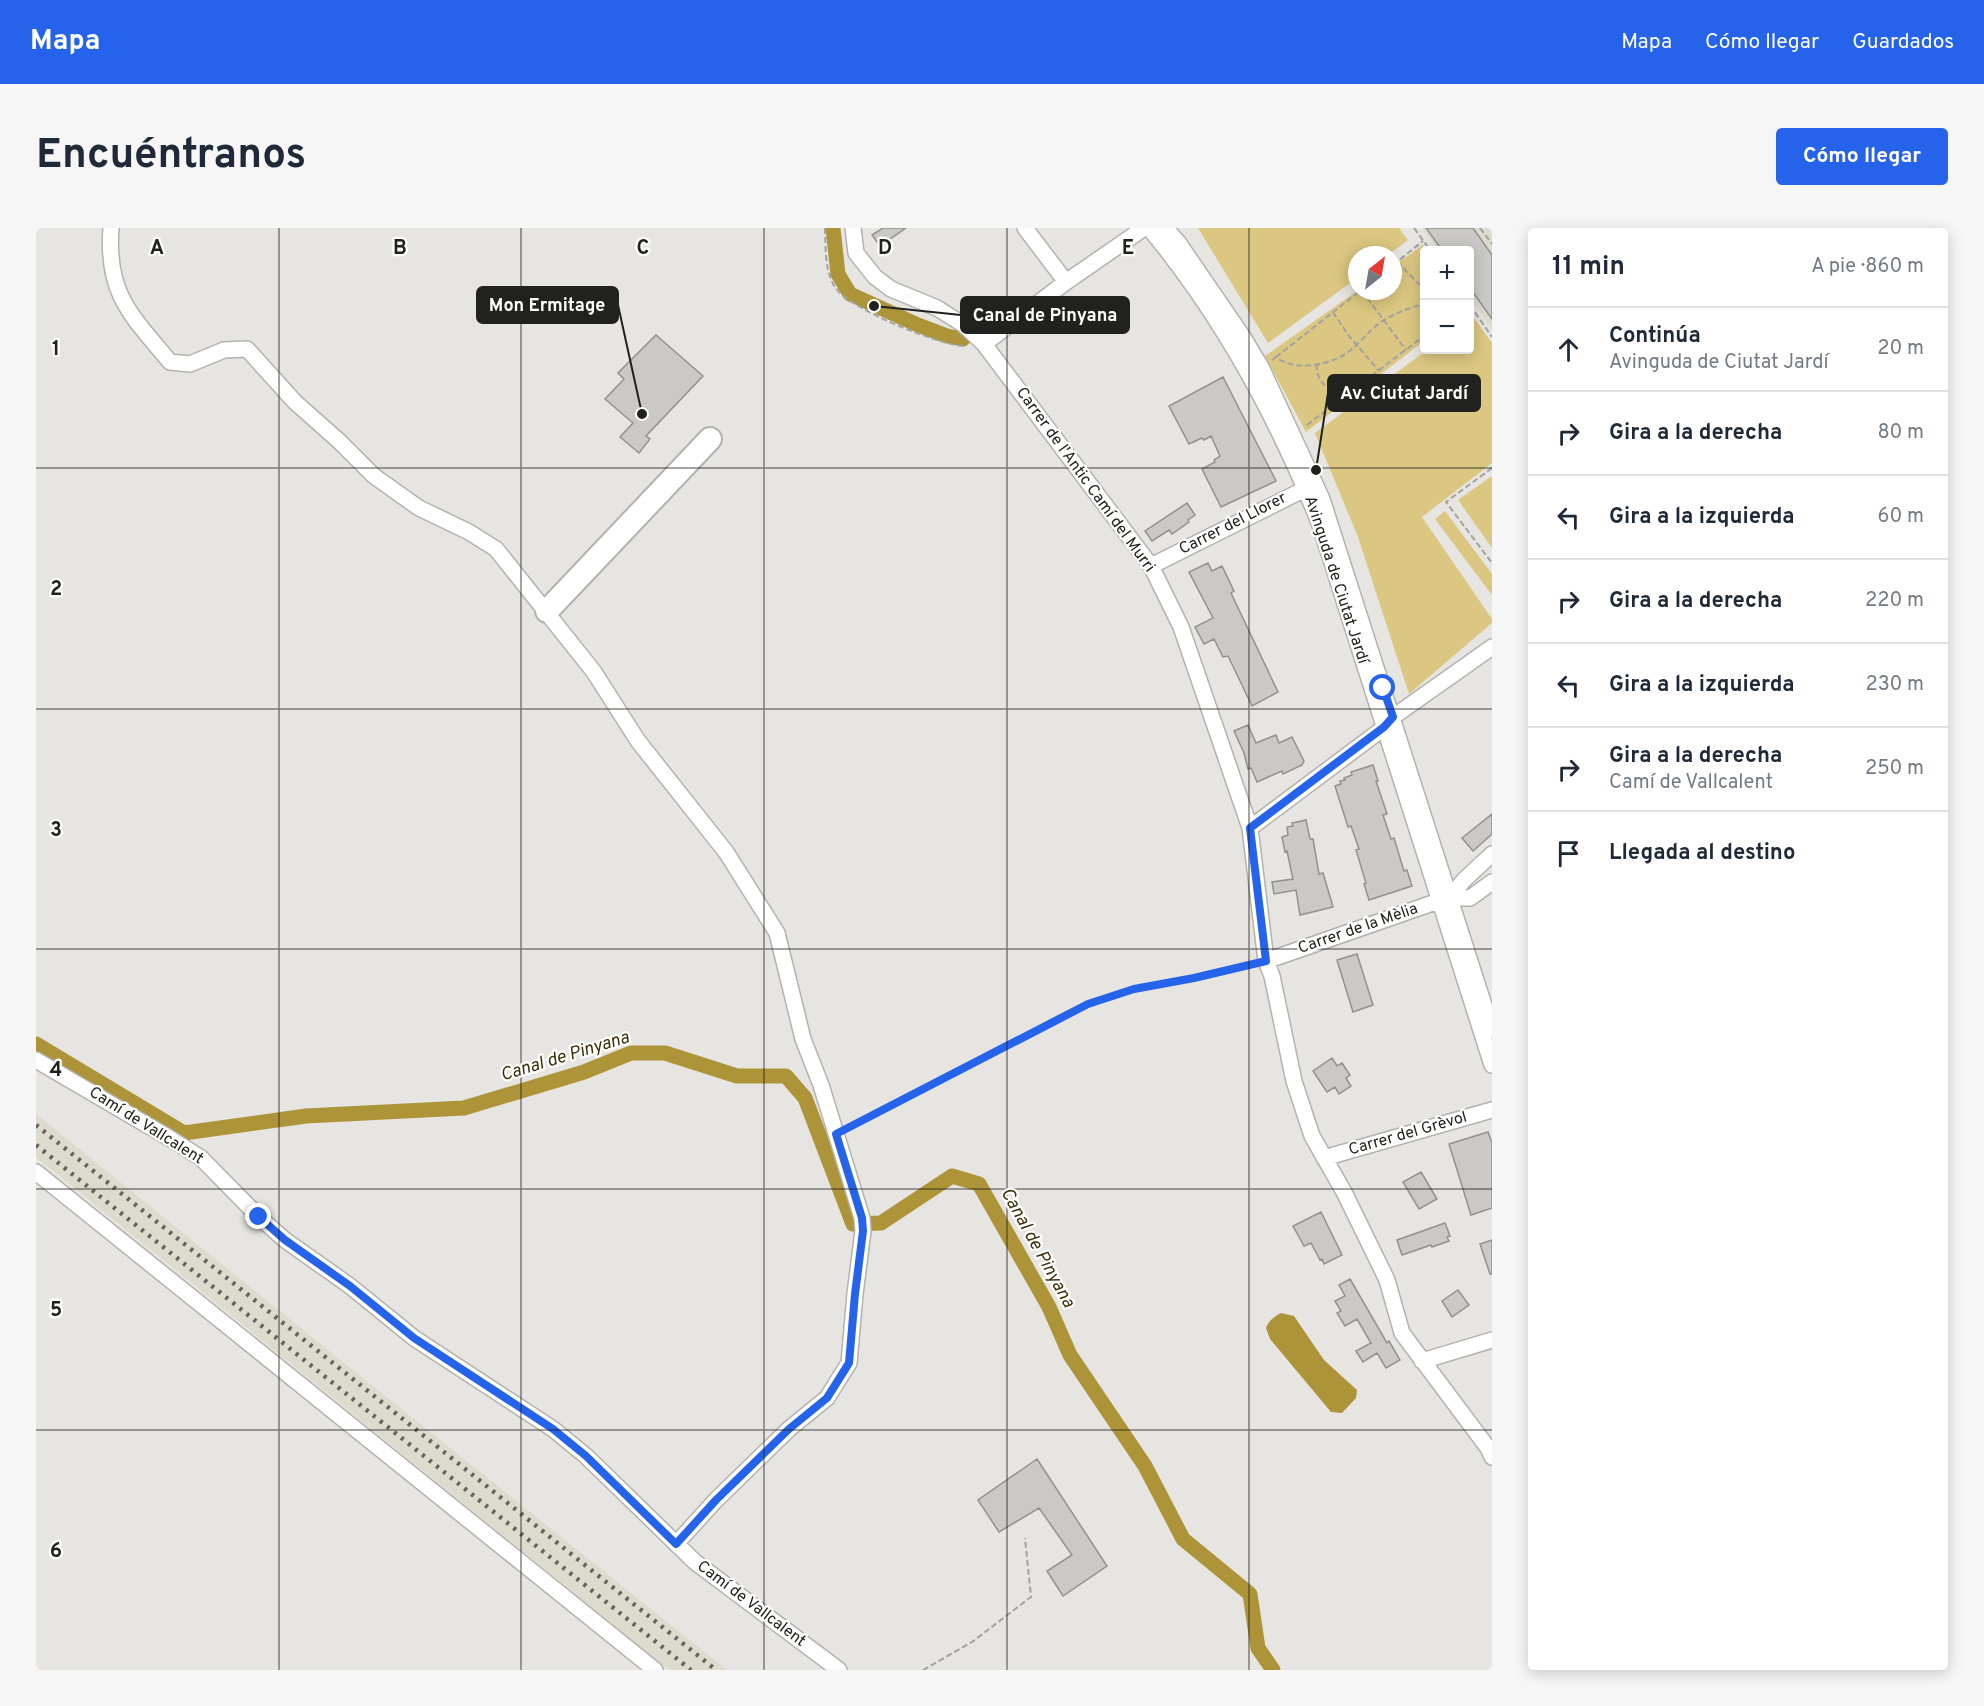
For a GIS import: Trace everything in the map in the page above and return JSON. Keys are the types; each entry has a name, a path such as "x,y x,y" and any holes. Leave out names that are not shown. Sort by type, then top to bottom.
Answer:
{"street":[{"path":"111,228 110,244 116,287 128,312 170,362 190,364 224,350 247,349 295,402 374,476 419,508 468,532 496,549 594,672 638,741 726,852 777,933 803,1039 821,1085 863,1224 849,1363 827,1398 789,1429 716,1500 676,1544"},
{"name":"Carrer de l'Antic Camí del Murri","path":"853,228 856,254 875,277 891,290 937,308 964,325 984,344 1151,566 1181,627 1250,828 1266,961 1272,976 1294,1081 1312,1137 1355,1213 1387,1280 1402,1332 1488,1448 1492,1457"},
{"path":"1025,228 1066,282"},
{"path":"984,344 1066,282 1144,228"},
{"name":"Avinguda de Ciutat Jardí","path":"1149,228 1167,250 1236,350 1294,461 1310,486"},
{"name":"Avinguda de Ciutat Jardí","path":"1165,228 1178,242 1261,367 1310,486 1320,525 1389,722 1445,899 1492,1065"},
{"path":"547,611 710,439"},
{"name":"Carrer del Llorer","path":"1151,566 1310,486"},
{"path":"1250,828 1492,647"},
{"name":"Carrer de la Mèlia","path":"1445,899 1492,854"},
{"name":"Carrer de la Mèlia","path":"1266,961 1445,899 1470,898 1492,882"},
{"name":"Avinguda de Ciutat Jardí","path":"1445,899 1492,1030"},
{"name":"Camí de Vallcalent","path":"36,1060 201,1158 285,1240 350,1286 414,1338 553,1429 586,1456 695,1562 839,1670"},
{"name":"Carrer del Grèvol","path":"1324,1158 1492,1110"},
{"path":"36,1172 655,1670"},
{"path":"1422,1361 1492,1340"}],"path":[{"path":"825,228 828,271 835,287 847,300 885,319 950,345 977,347 984,344"},
{"path":"1414,228 1427,246"},
{"path":"1480,228 1492,244"},
{"path":"1402,258 1424,241"},
{"path":"1402,267 1420,284"},
{"path":"1261,367 1349,300"},
{"path":"1368,300 1406,350"},
{"path":"1276,357 1285,364 1297,366 1317,364 1343,355 1383,321 1404,309 1420,305"},
{"path":"1474,311 1492,337"},
{"path":"1334,312 1356,344 1379,371"},
{"path":"1307,425 1420,340"},
{"path":"1317,364 1318,378 1323,385 1343,398"},
{"path":"1492,468 1446,502 1492,563"},
{"path":"836,1134 1088,1004 1134,989 1266,961"},
{"path":"923,1670 972,1642 1031,1597 1025,1539"}],"shaded area":[{"path":"1198,228 1399,228 1408,240 1400,246 1348,246 1348,285 1268,343"},
{"path":"1422,228 1492,228 1492,330 1474,303 1474,246 1435,246"},
{"path":"1420,247 1420,344 1306,432 1265,356 1348,297 1348,300 1402,300 1402,260"},
{"path":"1474,318 1492,343 1492,463 1422,517 1492,619 1492,623 1409,694 1358,537 1315,433 1422,354 1474,354"},
{"path":"1492,476 1492,548 1458,500"},
{"path":"1445,511 1492,574 1492,595 1435,519"},
{"path":"36,1114 727,1670 669,1670 36,1157"},
{"path":"1281,1313 1294,1316 1324,1360 1357,1390 1356,1398 1342,1413 1331,1412 1270,1339 1266,1328 1272,1319"}],"building":[{"path":"883,228 906,228 880,246 872,235"},
{"path":"1426,228 1473,228 1492,255 1492,319 1474,294 1474,246 1439,246"},
{"path":"656,335 703,376 646,436 650,439 639,453 620,437 633,423 605,399 624,379 618,373"},
{"path":"1223,377 1276,481 1221,507 1202,469 1215,462 1214,460 1220,456 1211,436 1189,444 1169,406"},
{"path":"1187,503 1195,515 1188,520 1189,522 1172,534 1169,530 1152,541 1145,531"},
{"path":"1208,563 1212,571 1222,566 1234,591 1231,593 1278,692 1252,706 1228,656 1223,657 1214,639 1204,644 1195,627 1213,618 1189,572"},
{"path":"1248,725 1256,743 1276,735 1279,743 1292,737 1304,761 1302,765 1257,782 1251,768 1248,769 1234,731"},
{"path":"1373,765 1387,814 1383,815 1412,886 1369,900 1356,850 1359,849 1351,826 1348,827 1335,786 1341,784 1340,781 1345,780 1344,778 1352,775 1351,772"},
{"path":"1492,814 1492,834 1473,851 1462,838"},
{"path":"1306,820 1310,839 1313,839 1319,874 1323,873 1333,907 1300,915 1296,890 1274,894 1272,882 1293,879 1282,837 1288,835 1287,827 1293,826 1292,823"},
{"path":"1357,954 1373,1005 1353,1012 1337,960"},
{"path":"1332,1058 1337,1066 1342,1063 1350,1075 1346,1078 1351,1086 1339,1094 1335,1087 1327,1092 1313,1071"},
{"path":"1488,1132 1492,1143 1492,1208 1471,1215 1449,1144"},
{"path":"1421,1172 1437,1199 1419,1209 1403,1182"},
{"path":"1321,1212 1342,1255 1324,1264 1311,1243 1304,1246 1293,1226"},
{"path":"1445,1223 1450,1236 1447,1237 1449,1241 1402,1255 1397,1240"},
{"path":"1492,1240 1492,1274 1490,1274 1480,1244"},
{"path":"1350,1279 1387,1343 1389,1341 1400,1360 1386,1368 1377,1353 1363,1362 1356,1351 1371,1343 1357,1319 1345,1326 1337,1313 1341,1311 1335,1301 1345,1296 1339,1285"},
{"path":"1458,1290 1469,1305 1452,1317 1442,1301"},
{"path":"1037,1459 1107,1566 1063,1596 1047,1571 1072,1555 1039,1508 999,1532 978,1500"}],"waterway":[{"name":"Canal de Pinyana","path":"833,228 838,274 850,294 918,325 947,336 963,339"},
{"name":"Canal de Pinyana","path":"36,1044 184,1133 306,1116 464,1108 584,1072 631,1053 665,1053 737,1076 786,1076 805,1098 853,1224 881,1223 952,1176 979,1184 1049,1307 1070,1355 1145,1466 1183,1539 1250,1594 1258,1648 1273,1670"}],"railway":[{"path":"36,1125 716,1670"},
{"path":"36,1145 691,1670"}],"place":[{"name":"Canal de Pinyana","path":"874,306"},
{"name":"Mon Ermitage","path":"642,414"},
{"name":"Av. Ciutat Jardí","path":"1316,470"}],"route":[{"path":"259,1217 285,1240 350,1286 414,1338 458,1369 553,1429 586,1456 676,1544 716,1500 789,1429 827,1398 849,1363 863,1231 862,1218 836,1134 1088,1004 1134,989 1266,961 1250,828 1384,727 1393,717 1383,688"}]}
